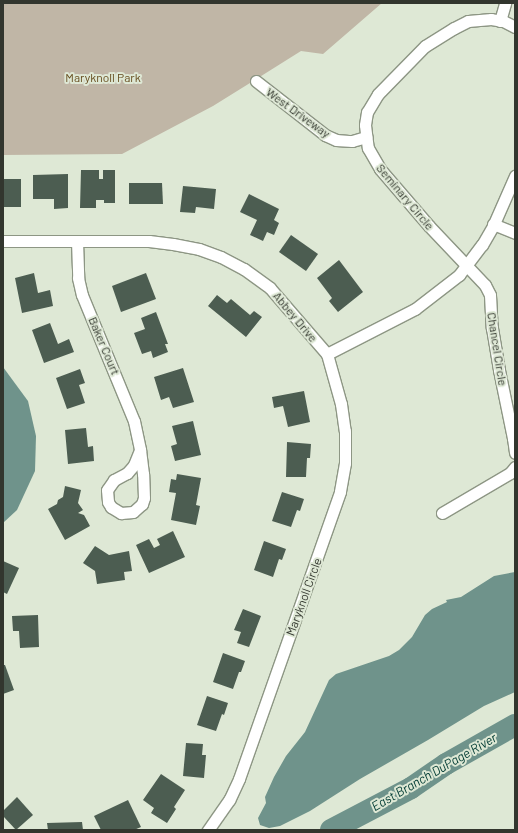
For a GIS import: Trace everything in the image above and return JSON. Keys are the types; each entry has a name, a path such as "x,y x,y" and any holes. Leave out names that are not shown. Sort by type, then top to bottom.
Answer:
{"street":[{"path":"500,21 505,3"},
{"name":"Seminary Circle","path":"467,265 429,226 372,158 366,137 365,125 367,112 378,94 425,46 454,28 468,21 491,19 515,27"},
{"name":"West Driveway","path":"256,81 325,135 336,140 352,142 366,137"},
{"name":"Abbey Drive","path":"3,241 149,241 199,249 221,257 244,269 270,288 327,354 415,309 459,276 482,245 515,176"},
{"path":"493,224 515,233"},
{"name":"Baker Court","path":"77,241 78,278 82,295 131,414 140,450 144,498 142,504 133,512 121,513 111,507 108,502 107,490 114,480 127,473 134,465 140,450"},
{"name":"Chancel Circle","path":"467,265 479,277 490,295 497,356 514,438 515,453"},
{"name":"Maryknoll Circle","path":"208,830 229,800 239,779 340,492 345,464 345,431 342,404 327,354"},
{"path":"442,513 510,473 515,467"}],"green space":[{"name":"Maryknoll Park","path":"3,3 382,3 323,54 301,51 213,106 122,154 3,155"}],"water":[{"path":"3,367 28,401 36,436 35,471 17,510 3,523"},
{"path":"515,572 515,692 484,706 360,779 310,811 280,826 269,828 260,825 258,818 266,803 265,797 274,777 286,756 305,732 329,680 336,674 389,656 399,650 412,637 425,615 432,609 447,602 446,600 461,597 494,576"}],"building":[{"path":"81,170 99,170 99,179 103,179 103,170 115,170 115,203 104,203 104,200 96,200 96,208 80,208"},
{"path":"68,174 68,208 54,209 54,199 33,199 33,175"},
{"path":"3,179 21,179 21,207 3,207"},
{"path":"129,183 162,183 163,204 129,204"},
{"path":"183,186 216,189 214,209 196,207 195,213 180,212"},
{"path":"249,194 279,209 274,220 279,223 274,235 267,232 263,241 250,235 257,220 240,212"},
{"path":"291,235 318,254 306,271 279,252"},
{"path":"339,260 363,292 338,312 329,301 332,298 317,278"},
{"path":"34,273 38,293 50,290 53,306 22,313 15,278"},
{"path":"146,273 156,299 121,312 112,286"},
{"path":"217,295 227,303 231,299 250,315 254,311 262,317 246,337 208,306"},
{"path":"156,312 168,344 165,344 168,352 153,358 151,351 142,354 134,333 145,329 141,318"},
{"path":"50,323 58,344 69,339 74,352 44,363 32,330"},
{"path":"183,368 194,402 173,408 169,397 161,400 154,377"},
{"path":"80,369 85,383 79,385 85,403 67,409 56,378"},
{"path":"304,391 310,422 288,427 283,406 274,408 272,397"},
{"path":"193,421 201,455 175,461 171,446 177,444 172,426"},
{"path":"86,428 88,447 93,446 94,461 68,464 65,430"},
{"path":"287,442 311,444 310,458 307,458 306,477 286,477"},
{"path":"177,474 201,478 196,505 200,506 196,525 171,520 176,493 169,492 171,479 176,480"},
{"path":"65,486 81,490 78,503 83,510 78,513 84,515 90,526 65,540 48,509 57,504 58,500 63,497"},
{"path":"282,492 304,499 300,511 297,510 291,527 272,521"},
{"path":"173,531 185,557 149,573 136,545 149,539 154,548 160,545 157,539"},
{"path":"264,541 286,549 282,560 279,559 273,577 254,570"},
{"path":"95,546 109,555 129,551 132,571 124,572 125,580 97,584 95,571 83,563"},
{"path":"3,561 19,568 7,594 3,592"},
{"path":"243,609 261,616 249,647 237,643 241,632 234,630"},
{"path":"38,615 39,647 20,648 19,631 13,631 12,616"},
{"path":"223,653 245,661 233,689 213,682"},
{"path":"3,665 5,665 14,690 3,694"},
{"path":"207,696 228,703 216,731 197,725"},
{"path":"186,743 203,744 202,755 206,755 204,778 183,776"},
{"path":"161,774 185,790 174,807 176,809 167,823 151,813 154,808 143,800"},
{"path":"17,797 33,815 16,830 3,816 3,811"},
{"path":"128,800 141,827 134,830 101,830 94,816"},
{"path":"82,822 83,830 48,830 47,823"}],"waterway":[{"name":"East Branch DuPage River","path":"331,830 411,788 446,764 515,725"}]}
